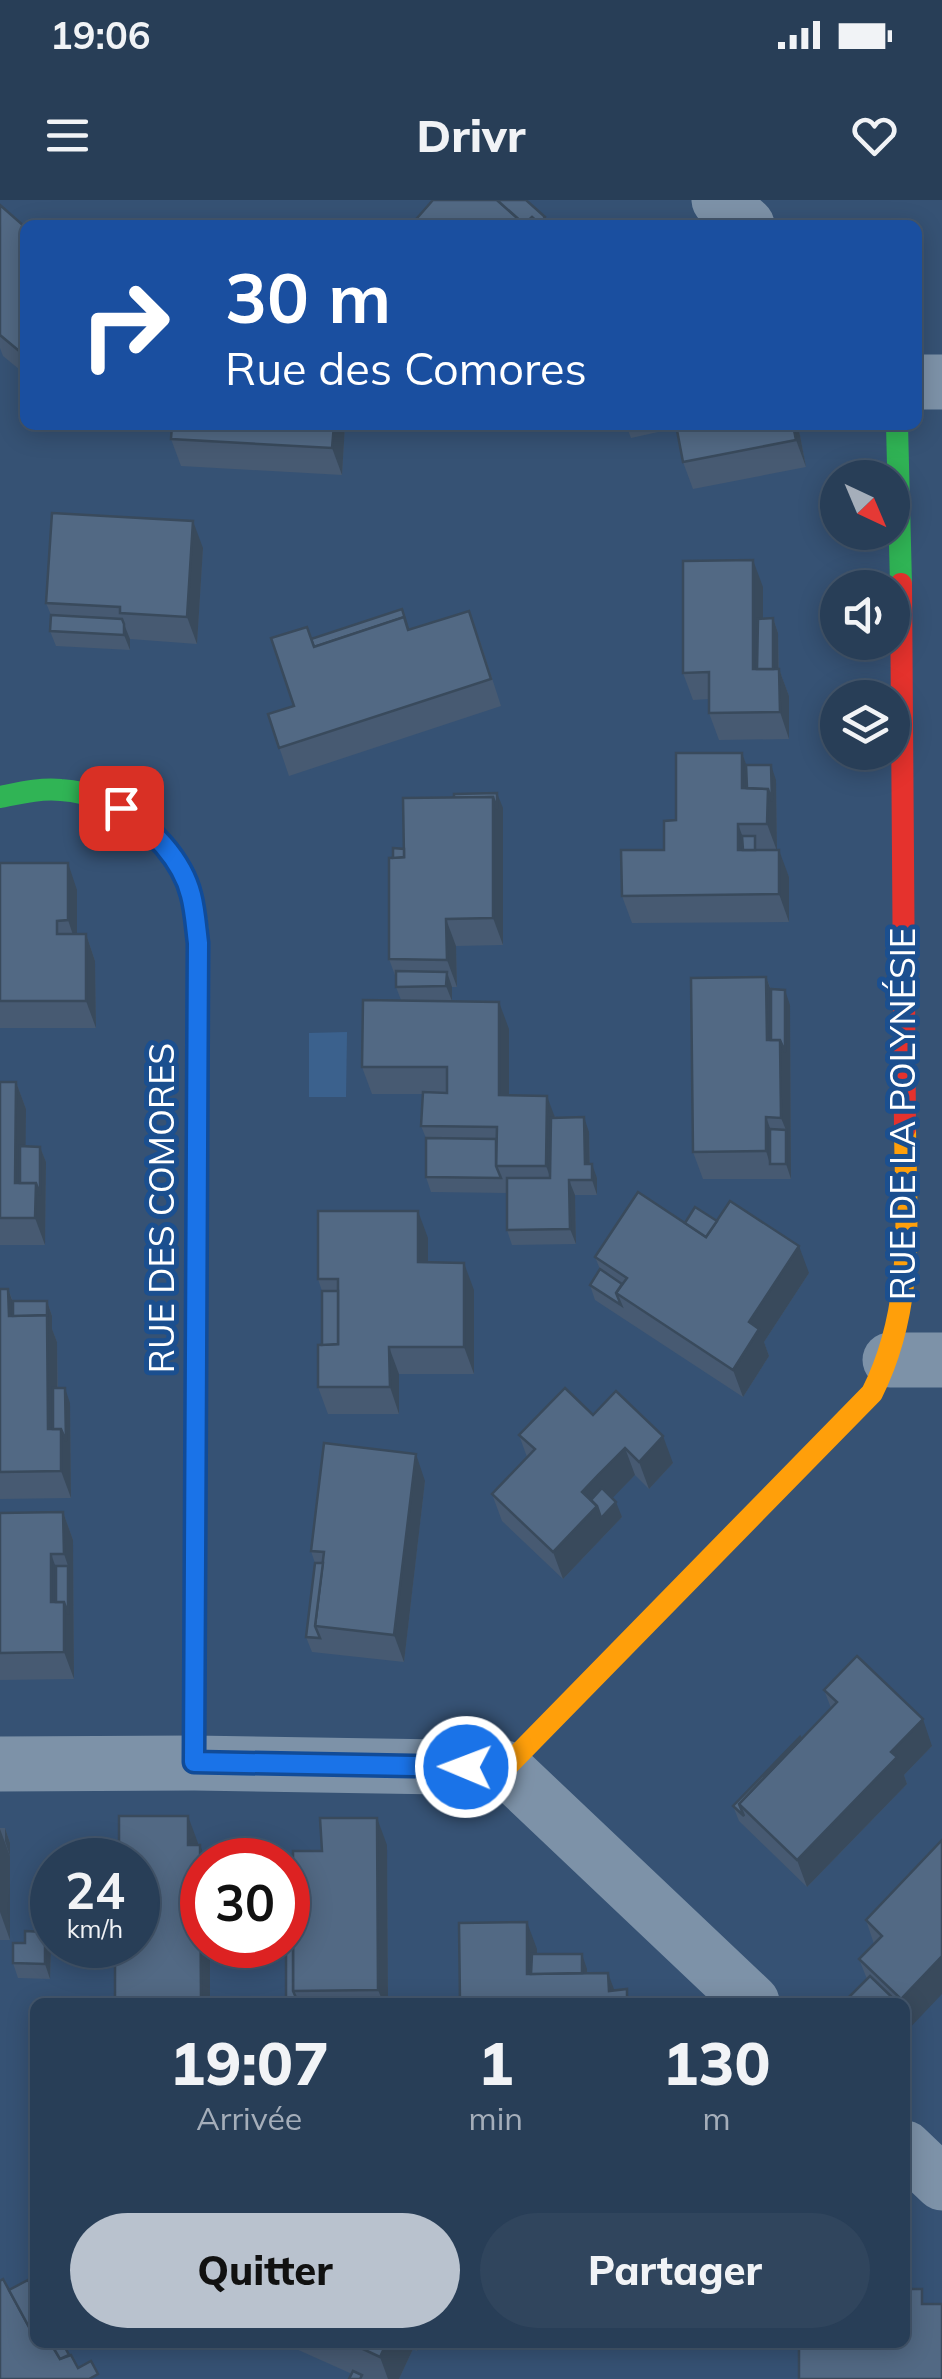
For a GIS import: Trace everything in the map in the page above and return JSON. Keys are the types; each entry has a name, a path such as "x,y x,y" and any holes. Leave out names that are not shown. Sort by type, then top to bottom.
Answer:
{"street":[{"path":"720,200 742,220"},
{"name":"RUE DE LA POLYNÉSIE","path":"506,1768 872,1393 916,1360 901,1324 906,1274 897,430"},
{"name":"RUE DES COMORES","path":"0,797 57,787 104,796 138,819 171,854 191,892 198,943 194,1762"},
{"path":"0,1764 194,1762 506,1768 748,1998"},
{"path":"910,2153 942,2183"}],"water":[{"path":"347,1032 346,1097 309,1097 309,1033"}],"building":[{"path":"433,200 497,200 520,220 415,220"},
{"path":"497,200 526,200 545,217 520,220"},
{"path":"0,205 20,223 20,352 0,335"},
{"path":"172,430 334,430 332,448 171,439"},
{"path":"677,430 794,430 796,440 683,462"},
{"path":"52,513 193,521 187,617 120,613 120,607 46,603"},
{"path":"753,560 753,669 779,669 780,712 709,713 709,672 683,673 683,561"},
{"path":"402,609 408,629 404,617 314,647 311,639"},
{"path":"469,611 491,679 279,748 268,714 294,706 271,638 307,627 314,647 404,617 408,630"},
{"path":"51,615 122,619 124,635 50,631"},
{"path":"773,618 773,669 757,669 758,619"},
{"path":"676,753 742,753 742,788 768,789 767,824 738,824 738,850 779,850 779,894 622,896 621,850 664,850 664,821 676,820"},
{"path":"746,765 771,765 772,801 768,789 747,788"},
{"path":"497,793 497,809 493,797 454,798 454,794"},
{"path":"493,797 493,918 446,919 447,960 389,959 389,858 404,857 403,798"},
{"path":"742,836 755,836 755,850 743,850"},
{"path":"393,848 404,849 404,857 393,858"},
{"path":"0,863 68,863 68,920 57,921 57,934 86,934 86,1001 0,1001"},
{"path":"396,971 447,972 446,986 396,987"},
{"path":"766,977 767,1040 780,1040 781,1118 766,1117 766,1151 693,1152 691,978"},
{"path":"771,989 785,990 785,1052 780,1040 771,1040"},
{"path":"363,1000 499,1002 499,1095 547,1096 546,1166 496,1166 497,1127 421,1126 423,1092 447,1093 447,1067 362,1067"},
{"path":"0,1082 16,1082 15,1183 36,1183 35,1218 0,1218"},
{"path":"584,1117 585,1164 592,1164 592,1180 569,1180 570,1229 507,1230 507,1178 550,1178 551,1118"},
{"path":"770,1129 786,1130 786,1164 770,1164"},
{"path":"426,1138 496,1139 496,1166 501,1178 426,1177"},
{"path":"20,1146 40,1147 40,1195 36,1183 20,1183"},
{"path":"638,1192 706,1237 730,1201 799,1246 749,1322 759,1329 733,1370 616,1293 627,1278 595,1257"},
{"path":"695,1207 717,1221 706,1237 685,1223"},
{"path":"318,1211 418,1211 418,1262 464,1263 464,1347 389,1347 390,1387 318,1387 318,1345 338,1344 338,1279 318,1279"},
{"path":"600,1269 622,1284 616,1293 621,1305 590,1285"},
{"path":"0,1289 8,1289 9,1316 47,1315 48,1429 61,1429 61,1471 0,1472"},
{"path":"322,1291 338,1291 338,1344 322,1345"},
{"path":"13,1301 47,1301 47,1315 13,1316"},
{"path":"53,1388 65,1388 66,1441 61,1429 53,1429"},
{"path":"565,1388 593,1415 616,1391 663,1436 639,1462 625,1448 598,1475 582,1492 597,1506 553,1552 492,1494 535,1449 519,1435"},
{"path":"324,1443 416,1454 394,1635 315,1626 324,1552 311,1551"},
{"path":"602,1488 616,1502 601,1518 591,1500"},
{"path":"63,1512 64,1554 51,1554 51,1602 64,1602 64,1652 0,1653 0,1513"},
{"path":"315,1563 323,1563 315,1626 320,1638 306,1637"},
{"path":"56,1566 68,1566 68,1614 64,1602 56,1602"},
{"path":"857,1656 923,1719 891,1752 897,1757 797,1860 739,1804 837,1702 824,1690"},
{"path":"800,1737 739,1804 744,1816 733,1806"},
{"path":"119,1816 188,1816 188,1838 180,1838 180,1968 201,1968 201,1998 115,1998 115,1968 160,1968 160,1838 119,1838"},
{"path":"320,1818 377,1818 378,1990 293,1991 293,1968 310,1968 310,1851 322,1851"},
{"path":"942,1840 942,1956 902,1998 859,1959 882,1936 866,1920"},
{"path":"527,1922 527,1974 608,1973 609,1991 627,1989 627,1998 460,1998 459,1923"},
{"path":"25,1931 30,1931 30,1964 13,1963 13,1943 25,1943"},
{"path":"532,1954 582,1954 582,1973 531,1974"},
{"path":"286,1968 293,1968 296,1998 286,1998"},
{"path":"870,1976 893,1998 850,1998"},
{"path":"3,2279 30,2326 30,2348 54,2348 60,2359 71,2355 78,2368 91,2361 98,2374 89,2379 0,2379"},
{"path":"28,2280 29,2327 9,2290"},
{"path":"910,2289 922,2289 922,2304 942,2304 942,2379 799,2379 799,2348 910,2348"},
{"path":"54,2348 65,2348 69,2355 60,2359"},
{"path":"361,2348 384,2348 380,2357"},
{"path":"353,2371 362,2375 360,2379 349,2379"}],"traffic: fast":[{"path":"897,430 901,570"},
{"path":"0,797 53,790 104,800 142,823 172,855 183,874 198,937 197,1187"}],"traffic: slow":[{"path":"505,1768 872,1393 886,1361 902,1296 905,1128"},
{"path":"194,1763 197,1187"}],"traffic: jam":[{"path":"902,660 905,1128"}],"route":[{"path":"121,808 138,819 171,854 191,892 198,943 194,1762 466,1767"}]}
